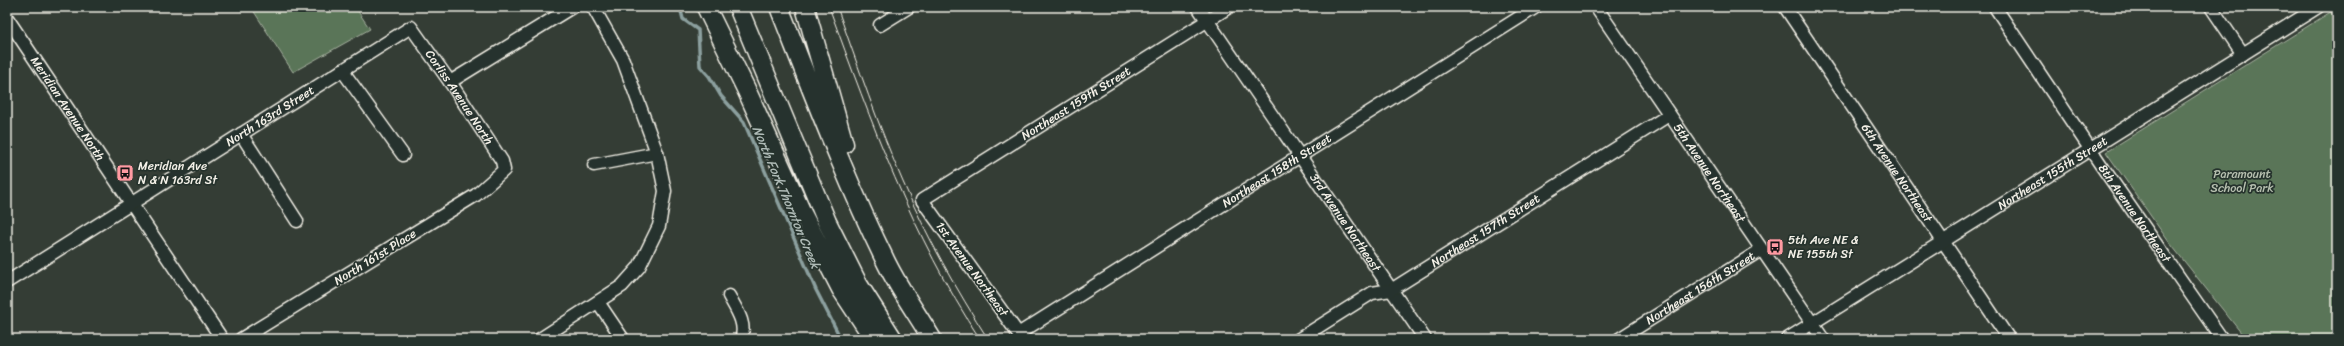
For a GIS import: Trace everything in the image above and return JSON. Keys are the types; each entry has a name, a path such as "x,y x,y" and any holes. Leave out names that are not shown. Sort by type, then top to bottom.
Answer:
{"highway":[{"path":"706,7 746,89 802,213 841,289 874,339"},
{"path":"738,7 827,222 858,284 893,339"},
{"path":"779,7 846,176 888,265 932,339"},
{"path":"805,7 865,217"}],"street":[{"path":"450,82 572,7"},
{"path":"540,339 622,286 639,267 659,226 665,191 657,154 623,60 593,7"},
{"path":"880,25 908,7"},
{"name":"3rd Avenue Northeast","path":"1198,7 1425,339"},
{"name":"Northeast 159th Street","path":"922,200 1229,7"},
{"name":"Northeast 158th Street","path":"1020,337 1300,156 1536,7"},
{"name":"5th Avenue Northeast","path":"1596,7 1823,339"},
{"name":"6th Avenue Northeast","path":"1785,7 2009,339"},
{"name":"8th Avenue Northeast","path":"1995,7 2090,149 2222,339"},
{"path":"2211,7 2243,54"},
{"name":"Northeast 155th Street","path":"1787,339 2318,7"},
{"name":"Meridian Avenue North","path":"8,20 132,202 222,339"},
{"name":"Corliss Avenue North","path":"411,27 450,82 502,161 504,170"},
{"name":"North 163rd Street","path":"7,282 411,27"},
{"path":"342,70 404,155"},
{"name":"Northeast 157th Street","path":"1299,339 1372,293 1391,290 1669,115"},
{"path":"241,134 297,221"},
{"path":"594,165 657,154"},
{"name":"North 161st Place","path":"241,339 476,194 504,170"},
{"name":"1st Avenue Northeast","path":"922,200 1020,337"},
{"name":"Northeast 156th Street","path":"1619,339 1761,250"},
{"path":"729,296 741,317 743,334 741,339"},
{"path":"598,302 624,339"}],"green space":[{"path":"251,7 355,7 370,29 293,72"},
{"name":"Paramount School Park","path":"2337,8 2337,339 2246,339 2169,242 2106,152"}],"waterway":[{"name":"North Fork Thornton Creek","path":"680,7 683,19 698,30 700,66 709,76 721,96 744,122 816,290 841,339"}],"tram line":[{"path":"829,7 877,136 913,219 955,299 980,339"},
{"path":"837,7 877,117 912,202 942,262 988,339"}],"place":[{"name":"Meridian Ave N & N 163rd St","path":"125,173"},
{"name":"5th Ave NE & NE 155th St","path":"1775,247"}]}
